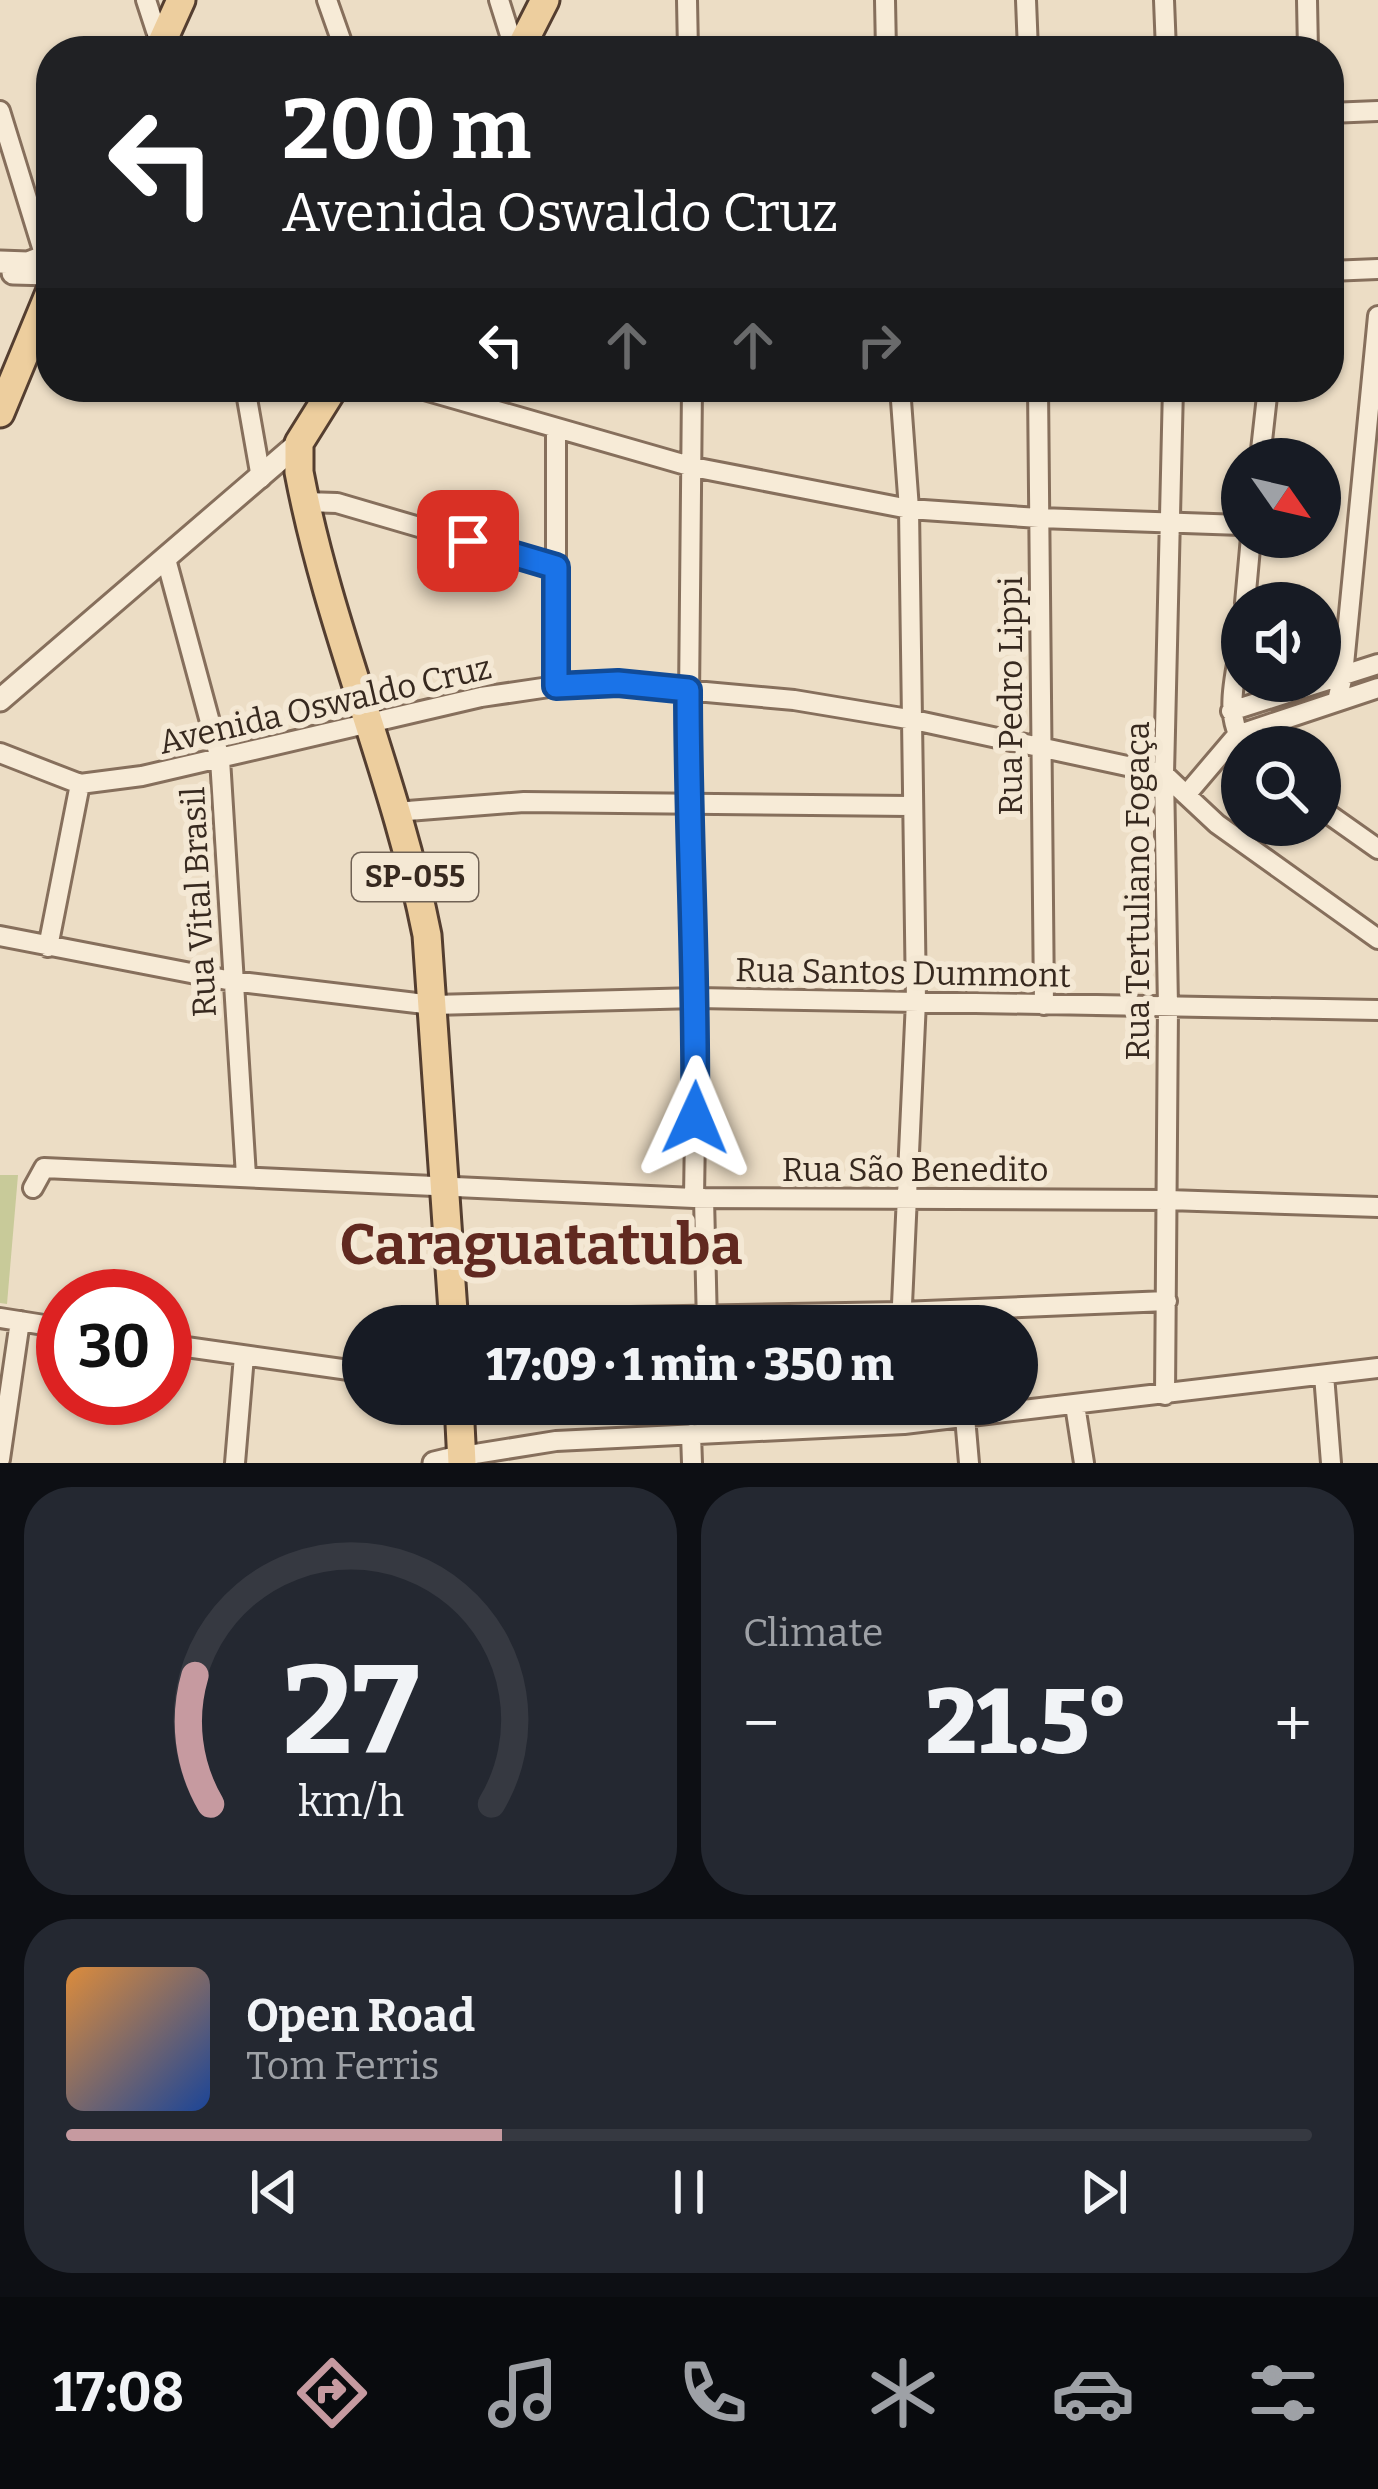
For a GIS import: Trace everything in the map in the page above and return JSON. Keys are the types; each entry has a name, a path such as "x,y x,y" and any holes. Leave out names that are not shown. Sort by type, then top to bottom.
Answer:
{"main road":[{"path":"166,36 181,0"},
{"path":"525,36 545,0"},
{"path":"0,413 36,326"},
{"path":"299,442 324,402"},
{"name":"SP-055","path":"299,442 305,502 416,881 427,935 453,1305"},
{"path":"460,1425 462,1460"}],"street":[{"path":"146,0 156,36"},
{"path":"328,0 340,36"},
{"path":"499,0 512,36"},
{"path":"687,0 688,36"},
{"path":"885,0 886,36"},
{"path":"1026,0 1027,36"},
{"path":"1164,0 1165,36"},
{"path":"1307,0 1308,36"},
{"path":"0,111 36,222"},
{"path":"1344,112 1378,111"},
{"path":"0,262 36,263"},
{"path":"0,273 36,265"},
{"path":"1344,270 1378,269"},
{"path":"1341,680 1378,316"},
{"path":"248,402 261,478"},
{"path":"462,402 693,467 909,509 1221,524"},
{"path":"692,402 688,803 706,1305"},
{"path":"901,402 909,509 916,1001 901,1305"},
{"name":"Rua Pedro Lippi","path":"1038,402 1044,1005"},
{"name":"Rua Tertuliano Fogaça","path":"1166,1395 1164,774 1173,402"},
{"path":"1262,438 1266,402"},
{"path":"556,431 556,686"},
{"path":"0,700 299,442"},
{"path":"305,502 337,502 556,567"},
{"name":"Rua Vital Brasil","path":"166,559 220,760 246,1176"},
{"path":"1231,711 1378,664"},
{"name":"Avenida Oswaldo Cruz","path":"0,753 80,784 220,760 481,697 618,683 794,700 914,720 1164,774"},
{"path":"1341,700 1378,688"},
{"path":"1232,702 1236,726"},
{"path":"1277,726 1335,702"},
{"path":"1186,795 1221,761"},
{"path":"1164,774 1217,824 1378,939"},
{"path":"47,947 80,784"},
{"path":"395,812 524,802 910,806"},
{"path":"1341,823 1378,849"},
{"name":"Rua Santos Dummont","path":"0,936 232,981 433,1005 697,998 1378,1010"},
{"name":"Rua São Benedito","path":"33,1188 44,1168 699,1198 1168,1200 1378,1207"},
{"path":"1038,1309 1167,1300"},
{"path":"0,1459 10,1319"},
{"path":"192,1347 342,1369"},
{"path":"236,1463 244,1356"},
{"path":"1038,1409 1378,1368"},
{"path":"1324,1375 1331,1463"},
{"path":"1076,1405 1084,1463"},
{"path":"692,1463 703,1425"},
{"path":"434,1463 556,1441 792,1425"},
{"path":"965,1425 969,1463"}],"green space":[{"path":"0,1175 18,1175 7,1304 0,1303"}],"district":[{"name":"Caraguatatuba","path":"541,1244"}],"route":[{"path":"468,541 556,567 556,686 618,683 688,690 697,998 695,1118"}]}
